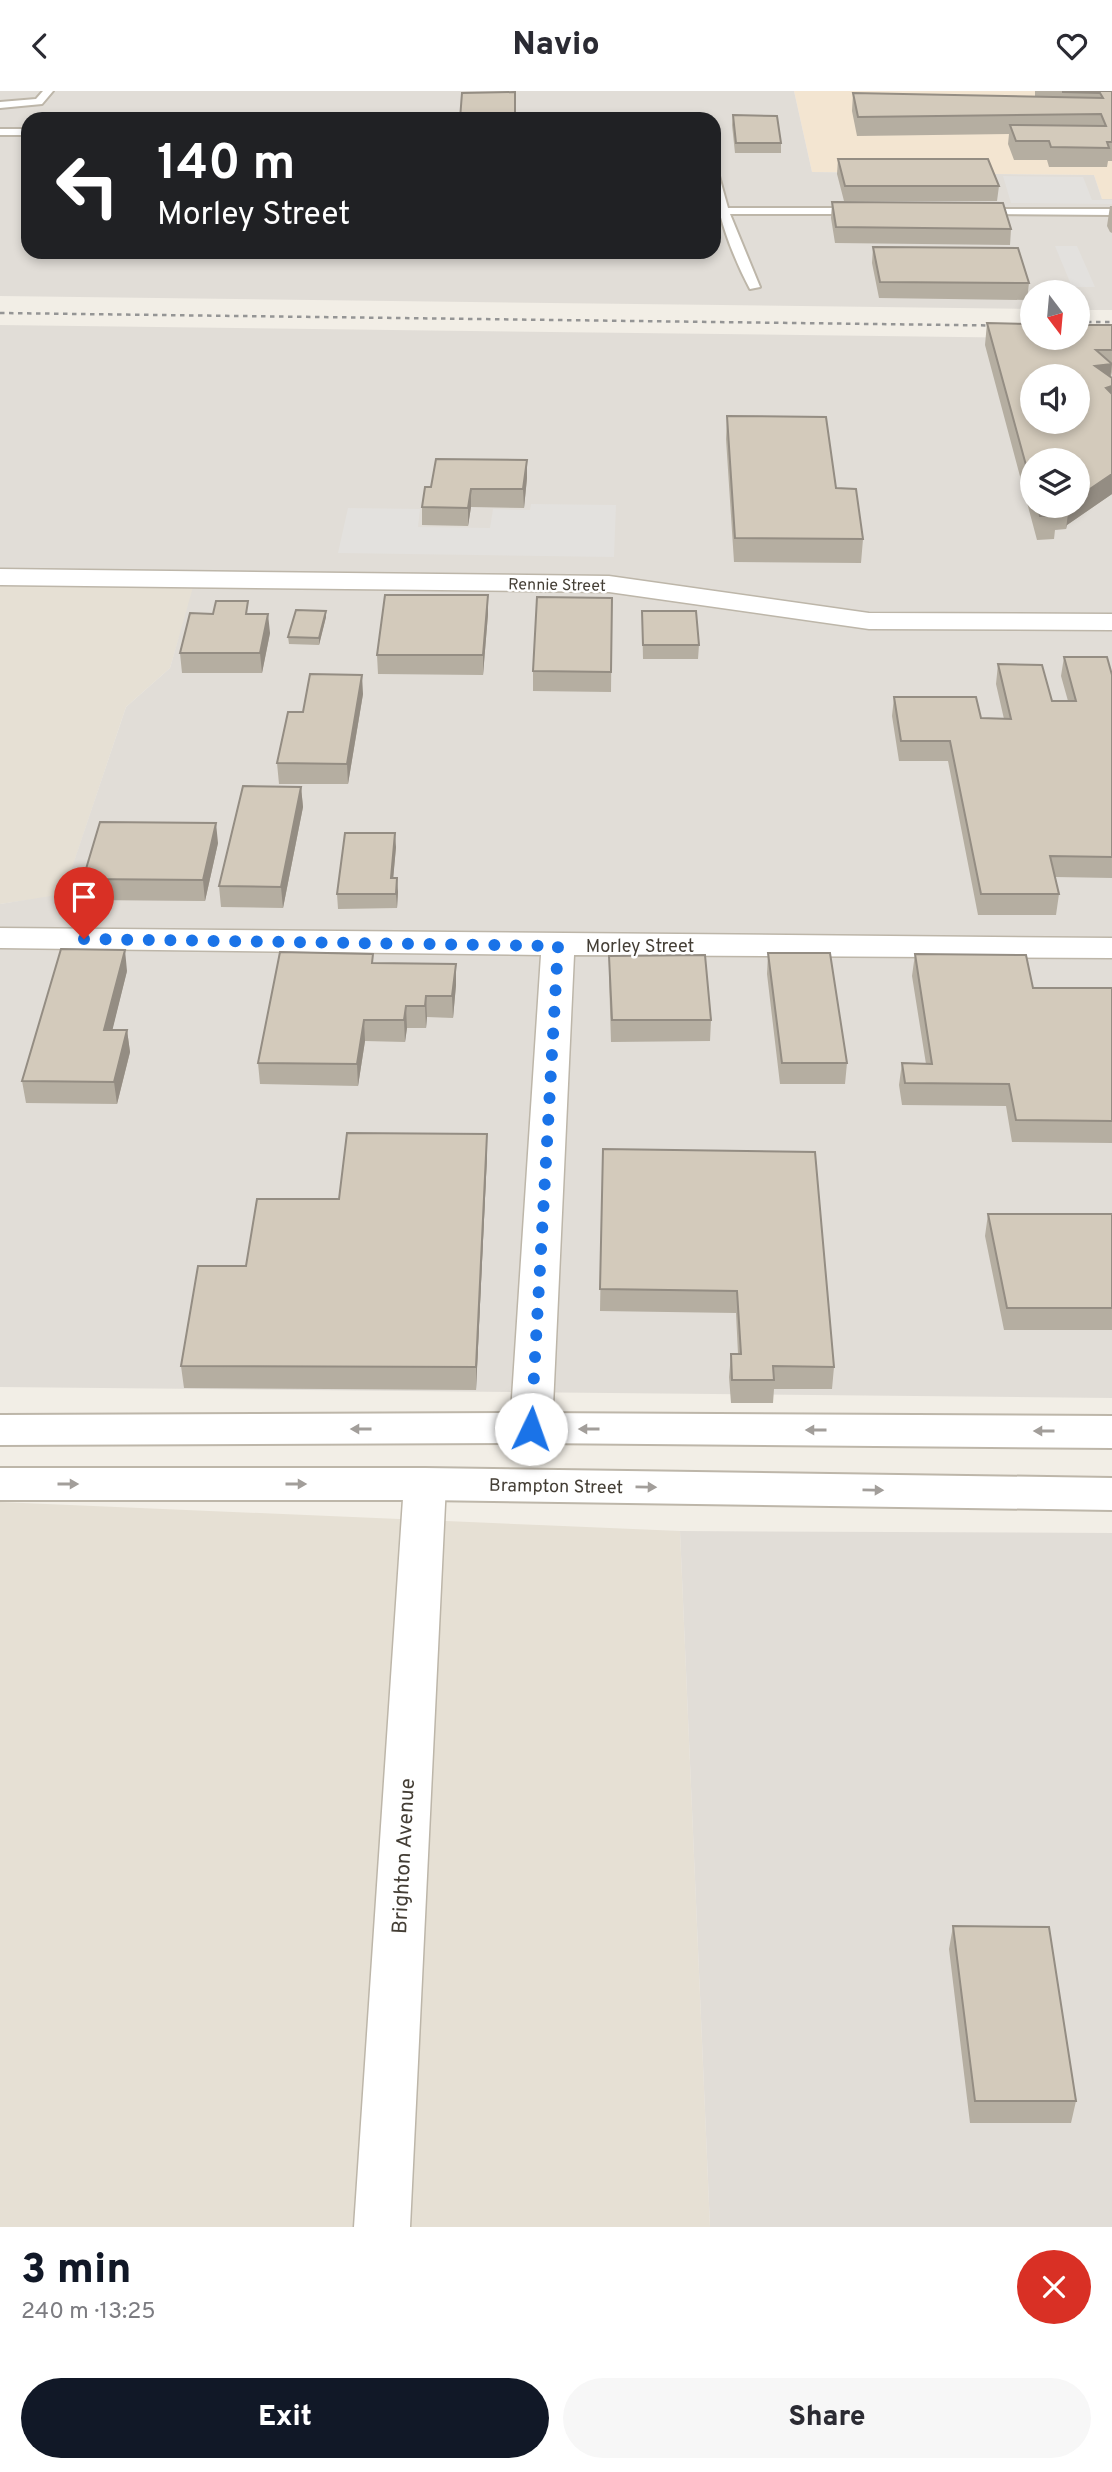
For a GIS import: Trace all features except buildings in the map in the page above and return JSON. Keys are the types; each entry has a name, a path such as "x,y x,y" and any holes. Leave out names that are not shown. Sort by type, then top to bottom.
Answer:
{"street":[{"name":"Rennie Street","path":"0,577 609,584 869,621 1112,622"},
{"name":"Morley Street","path":"0,938 558,946 1112,948"},
{"path":"531,1429 558,946"},
{"path":"0,1430 1112,1432"},
{"name":"Brampton Street","path":"0,1484 425,1484 1112,1494"},
{"name":"Brighton Avenue","path":"382,2227 425,1484"}],"lane":[{"path":"0,105 39,102 47,91"},
{"path":"0,132 21,132"},
{"path":"721,200 754,287"},
{"path":"724,211 872,211"},
{"path":"966,211 1112,212"}],"shaded area":[{"path":"0,91 794,91 812,172 1094,175 1102,199 1112,199 1112,310 1090,310 1090,280 1020,280 1020,309 0,296"},
{"path":"794,91 1112,91 1112,199 1102,199 1094,175 812,172"},
{"path":"1003,176 1083,177 1092,200 1112,200 1112,204 1011,203"},
{"path":"1055,246 1077,246 1095,287 1090,287 1090,280 1069,280"},
{"path":"0,325 1020,338 1020,350 1090,350 1090,339 1112,339 1112,1398 0,1387 0,904 63,894 126,707 170,668 193,587 0,581"},
{"path":"531,504 616,505 614,557 338,553 348,508 420,509 418,527 490,528 493,509 530,510"},
{"path":"0,581 194,587 170,668 126,707 63,895 0,904"},
{"path":"0,1502 680,1531 710,2227 0,2227"},
{"path":"680,1531 1112,1533 1112,2227 710,2227"}],"railway":[{"path":"0,313 1020,326"},
{"path":"1090,322 1112,322"}],"route":[{"path":"84,939 558,946 551,1028 531,1429"}]}
